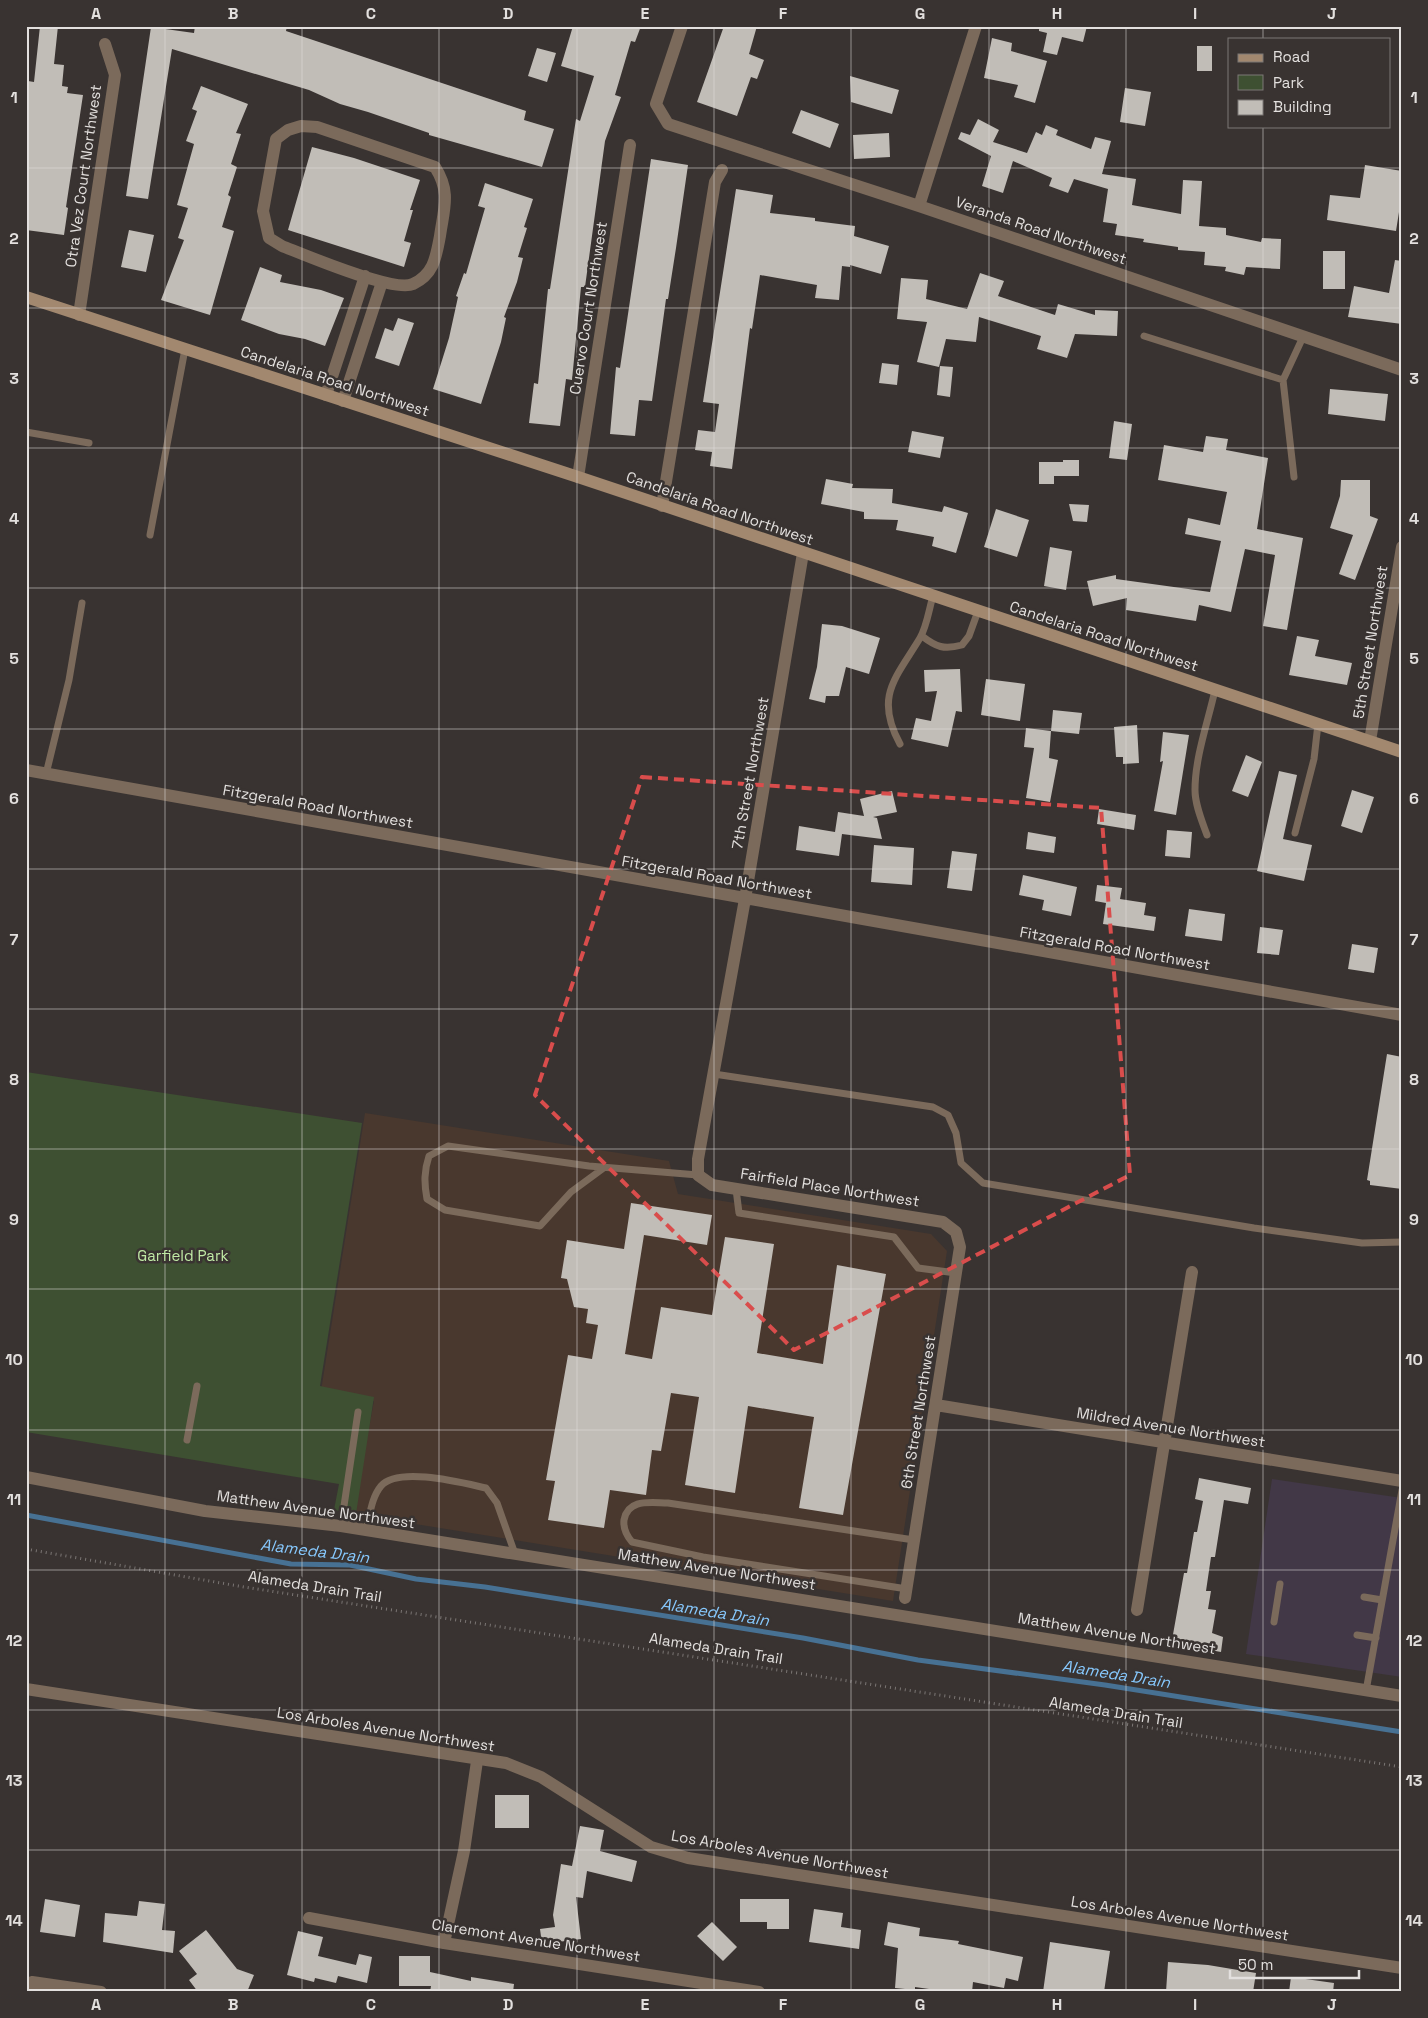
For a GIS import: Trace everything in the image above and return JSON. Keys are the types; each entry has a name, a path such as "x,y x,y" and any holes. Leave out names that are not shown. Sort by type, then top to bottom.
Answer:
{"main road":[{"name":"Candelaria Road Northwest","path":"26,297 578,477 1402,752"}],"street":[{"name":"Veranda Road Northwest","path":"682,26 656,104 668,124 919,206 1402,370"},
{"path":"919,206 976,26"},
{"name":"Otra Vez Court Northwest","path":"79,315 115,75 105,44"},
{"path":"301,126 317,126 434,167 441,177 446,194 436,261 429,272 412,285 392,285 382,282 282,246 269,238 263,211 276,139 288,130 301,126"},
{"name":"Cuervo Court Northwest","path":"578,477 630,145"},
{"path":"662,506 715,182 722,170"},
{"path":"326,395 365,276"},
{"path":"343,401 382,282"},
{"name":"5th Street Northwest","path":"1370,741 1402,548"},
{"name":"7th Street Northwest","path":"698,1176 698,1159 745,899 803,553"},
{"name":"Fitzgerald Road Northwest","path":"26,770 1402,1015"},
{"name":"Fairfield Place Northwest","path":"698,1176 712,1185 943,1222 956,1232"},
{"name":"6th Street Northwest","path":"906,1593 960,1247 956,1232"},
{"path":"1137,1610 1192,1272"},
{"name":"Mildred Avenue Northwest","path":"936,1405 1402,1480"},
{"name":"Matthew Avenue Northwest","path":"26,1477 205,1511 341,1526 1402,1696"},
{"name":"Los Arboles Avenue Northwest","path":"26,1689 477,1761 506,1764 541,1778 651,1847 688,1858 1402,1968"},
{"path":"444,1943 464,1851 477,1761"},
{"name":"Claremont Avenue Northwest","path":"309,1918 444,1943 759,1992"},
{"path":"32,1987 101,1992"}],"lane":[{"path":"1144,336 1282,380"},
{"path":"1294,477 1282,380 1304,336"},
{"path":"150,535 185,349"},
{"path":"26,432 89,443"},
{"path":"900,744 891,728 887,711 891,689 907,656 922,636 933,596"},
{"path":"46,774 69,680 82,603"},
{"path":"922,636 933,645 943,648 962,645 969,636 978,611"},
{"path":"1207,835 1199,812 1195,791 1198,766 1215,690"},
{"path":"1296,833 1314,760 1318,724"},
{"path":"714,1074 933,1107 948,1115 956,1133 961,1163 983,1184 1264,1230 1362,1243 1402,1242"},
{"path":"606,1168 571,1192 540,1226 445,1210 427,1199 424,1185 425,1169 429,1156 448,1146 606,1168 698,1176"},
{"path":"736,1189 739,1213 894,1237 918,1268 956,1273"},
{"path":"187,1440 197,1386"},
{"path":"341,1526 358,1412"},
{"path":"366,1530 374,1498 382,1485 395,1476 410,1476 470,1484 486,1488 497,1503 515,1554"},
{"path":"1366,1690 1402,1490"},
{"path":"906,1593 703,1557 632,1542 626,1536 623,1526 629,1508 636,1504 668,1503 914,1540"},
{"path":"1274,1622 1280,1584"},
{"path":"1364,1597 1382,1600"},
{"path":"1357,1635 1376,1638"}],"path":[{"name":"Alameda Drain Trail","path":"26,1549 235,1586 1402,1767"}],"highlighted area":[{"path":"642,777 1101,808 1130,1175 794,1350 535,1095"}],"shaded area":[{"path":"365,1113 669,1161 678,1194 931,1234 947,1251 893,1601 353,1514 374,1401 321,1391"},
{"path":"1272,1479 1402,1498 1402,1677 1246,1654"}],"green space":[{"name":"Garfield Park","path":"26,1072 362,1123 320,1386 374,1397 356,1514 334,1510 339,1484 26,1432"}],"building":[{"path":"40,26 58,26 54,64 64,65 62,86 68,87 67,93 83,95 66,207 68,208 64,235 26,230 26,94 28,81 34,82"},
{"path":"195,26 287,26 286,31 526,111 524,120 554,129 542,167 429,135 429,133 340,104 309,90 172,49 148,199 126,196 151,27 194,33"},
{"path":"573,26 641,26 635,42 631,41 615,95 621,97 605,141 585,287 581,287 572,380 566,379 560,426 529,423 534,383 538,384 548,289 550,289 576,119 580,121 594,76 561,66"},
{"path":"724,26 757,26 749,54 764,60 757,79 751,77 737,116 697,102"},
{"path":"1039,26 1087,26 1083,42 1062,37 1057,55 1043,52 1047,33 1039,31"},
{"path":"992,38 1012,43 1011,51 1047,61 1035,103 1014,97 1018,85 984,78"},
{"path":"1197,46 1212,46 1212,71 1197,71"},
{"path":"537,48 556,53 547,82 528,76"},
{"path":"850,76 899,90 892,114 851,102"},
{"path":"201,86 248,104 236,133 241,134 231,164 237,167 228,195 231,197 222,227 234,231 210,315 161,300 184,240 178,238 188,208 177,205 194,144 186,141 197,111 192,109"},
{"path":"1125,88 1151,92 1145,126 1120,122"},
{"path":"801,110 839,124 830,148 792,133"},
{"path":"978,119 999,130 993,142 1027,153 1036,132 1042,135 1046,125 1058,130 1056,135 1091,149 1095,137 1111,141 1102,174 1136,179 1132,205 1181,214 1183,180 1202,181 1199,226 1226,228 1226,235 1261,242 1262,238 1281,239 1280,269 1246,267 1244,275 1225,271 1226,267 1204,265 1205,252 1178,250 1178,247 1143,242 1144,239 1115,235 1117,224 1103,222 1108,189 1074,179 1068,193 1049,186 1052,178 1013,161 1003,193 982,186 991,156 958,139 961,132 970,135"},
{"path":"889,133 890,157 854,159 853,135"},
{"path":"312,147 354,158 420,180 410,210 413,210 404,241 411,243 404,267 288,230"},
{"path":"651,159 688,165 676,248 668,299 666,299 652,401 639,400 635,436 610,434 616,367 620,368"},
{"path":"1365,165 1402,171 1402,193 1396,231 1327,220 1330,195 1360,198"},
{"path":"485,183 533,199 524,227 527,228 518,257 523,258 517,282 504,317 506,318 501,342 481,404 433,389 449,338 458,297 456,296 464,273 466,274 485,208 478,206"},
{"path":"736,189 773,195 770,213 815,218 815,221 855,226 854,236 889,246 881,274 850,265 850,267 842,266 839,300 815,298 817,285 760,275 752,329 750,328 732,469 710,466 712,452 695,450 698,430 715,432 719,404 703,402"},
{"path":"129,230 154,235 146,272 121,267"},
{"path":"1323,251 1345,251 1345,289 1323,289"},
{"path":"1395,260 1402,261 1402,324 1348,317 1354,286 1389,293"},
{"path":"260,267 282,275 280,282 321,290 344,298 325,346 305,339 279,334 241,320"},
{"path":"980,273 1004,281 998,296 1055,315 1058,304 1095,315 1095,310 1118,311 1117,336 1075,334 1067,358 1037,349 1041,336 979,317 976,342 946,339 939,367 917,362 927,322 897,319 901,278 928,280 926,299 967,309"},
{"path":"398,318 414,323 399,366 375,358 385,328 393,331"},
{"path":"882,363 899,365 897,385 879,383"},
{"path":"940,366 953,367 950,397 937,395"},
{"path":"1330,389 1388,394 1385,421 1328,414"},
{"path":"1114,421 1132,424 1127,460 1109,458"},
{"path":"912,431 944,437 940,458 908,452"},
{"path":"1206,436 1228,439 1226,450 1268,458 1257,529 1303,538 1287,630 1263,626 1275,555 1245,549 1231,612 1199,605 1196,621 1126,610 1127,598 1093,606 1087,581 1116,575 1116,579 1210,592 1221,541 1185,534 1188,518 1220,525 1227,492 1158,480 1164,445 1203,452"},
{"path":"1063,460 1079,460 1079,476 1054,476 1054,484 1039,484 1039,462 1063,462"},
{"path":"826,479 853,484 852,488 893,489 892,503 942,512 944,506 968,513 956,553 932,546 934,537 896,530 898,520 864,519 864,512 821,504"},
{"path":"1341,480 1370,480 1370,516 1378,519 1355,580 1339,574 1353,535 1330,528 1340,496"},
{"path":"1069,504 1089,505 1087,522 1073,521"},
{"path":"996,509 1029,520 1017,557 984,547"},
{"path":"1050,547 1072,551 1066,590 1044,586"},
{"path":"822,624 842,626 880,638 869,674 846,667 839,696 826,696 825,703 809,699 817,667"},
{"path":"1297,636 1319,640 1315,656 1352,663 1347,685 1289,675"},
{"path":"960,669 962,712 956,711 948,747 911,739 916,718 931,721 937,691 925,692 924,670"},
{"path":"986,679 1025,684 1020,721 981,715"},
{"path":"1053,710 1082,713 1079,734 1051,731"},
{"path":"1137,725 1139,763 1123,764 1123,757 1116,757 1114,727"},
{"path":"1026,728 1051,731 1049,758 1058,760 1050,802 1026,798 1034,748 1024,747"},
{"path":"1163,732 1189,735 1176,815 1154,811 1163,761 1160,762"},
{"path":"1246,755 1262,762 1248,797 1232,791"},
{"path":"1279,771 1297,775 1283,839 1312,845 1304,881 1257,871"},
{"path":"1352,790 1374,797 1362,833 1341,826"},
{"path":"892,791 897,812 873,817 877,818 882,839 842,834 839,856 796,850 799,826 835,832 838,812 864,816 860,799"},
{"path":"1099,809 1136,815 1134,830 1097,824"},
{"path":"1167,830 1192,832 1190,858 1165,856"},
{"path":"1028,832 1056,837 1054,853 1026,849"},
{"path":"874,845 914,848 912,885 871,882"},
{"path":"952,851 977,854 972,891 947,888"},
{"path":"1023,875 1077,887 1071,916 1042,910 1044,900 1019,895"},
{"path":"1097,885 1122,888 1120,899 1146,903 1144,915 1156,917 1154,931 1103,924 1106,903 1095,901"},
{"path":"1189,909 1225,914 1222,941 1185,936"},
{"path":"1260,927 1283,930 1279,955 1257,953"},
{"path":"1352,944 1378,948 1374,973 1348,969"},
{"path":"1387,1054 1402,1057 1402,1189 1370,1185 1370,1181 1367,1180"},
{"path":"631,1203 712,1215 707,1245 644,1235 625,1354 652,1359 661,1307 712,1315 725,1237 774,1244 757,1353 823,1364 837,1265 886,1274 843,1515 799,1508 814,1417 748,1406 735,1493 685,1485 699,1397 671,1393 661,1451 652,1450 646,1495 610,1490 604,1528 548,1520 555,1481 546,1480 568,1355 592,1359 598,1325 586,1323 588,1309 574,1307 567,1279 561,1278 567,1240 624,1249"},
{"path":"1199,1478 1251,1488 1248,1504 1224,1500 1215,1557 1211,1557 1206,1591 1211,1591 1208,1609 1216,1610 1212,1633 1223,1637 1221,1652 1177,1644 1177,1640 1172,1640 1184,1573 1187,1573 1194,1532 1197,1532 1203,1501 1195,1499"},
{"path":"495,1795 529,1795 529,1828 495,1828"},
{"path":"580,1826 604,1830 600,1851 637,1861 632,1882 587,1871 583,1898 576,1897 581,1939 542,1944 540,1929 555,1927 553,1915 561,1864 572,1866"},
{"path":"45,1899 80,1905 75,1937 40,1932"},
{"path":"740,1899 789,1899 789,1929 767,1929 767,1922 740,1922"},
{"path":"139,1901 165,1904 162,1930 175,1931 173,1953 103,1942 105,1913 137,1916"},
{"path":"814,1909 843,1913 841,1927 861,1930 859,1949 809,1942"},
{"path":"712,1922 737,1947 723,1961 697,1936"},
{"path":"888,1922 920,1928 919,1936 959,1941 958,1944 1023,1957 1018,1981 1006,1978 1004,1988 973,1982 972,1992 952,1989 950,1992 915,1987 915,1990 895,1988 898,1948 884,1945"},
{"path":"206,1930 237,1969 254,1975 247,1992 198,1992 189,1980 197,1974 179,1951"},
{"path":"298,1931 323,1937 318,1956 356,1965 359,1954 372,1957 367,1983 338,1976 336,1983 315,1978 314,1982 287,1975"},
{"path":"1050,1942 1110,1951 1104,1992 1043,1992"},
{"path":"399,1956 430,1956 430,1972 471,1981 471,1977 514,1984 513,1992 430,1992 431,1986 399,1986"},
{"path":"1168,1962 1208,1965 1256,1973 1253,1992 1166,1992"},
{"path":"1291,1977 1334,1983 1333,1992 1289,1992"}],"waterway":[{"name":"Alameda Drain","path":"26,1515 291,1564 350,1565 416,1579 485,1587 803,1638 918,1660 1105,1685 1402,1732"}]}
